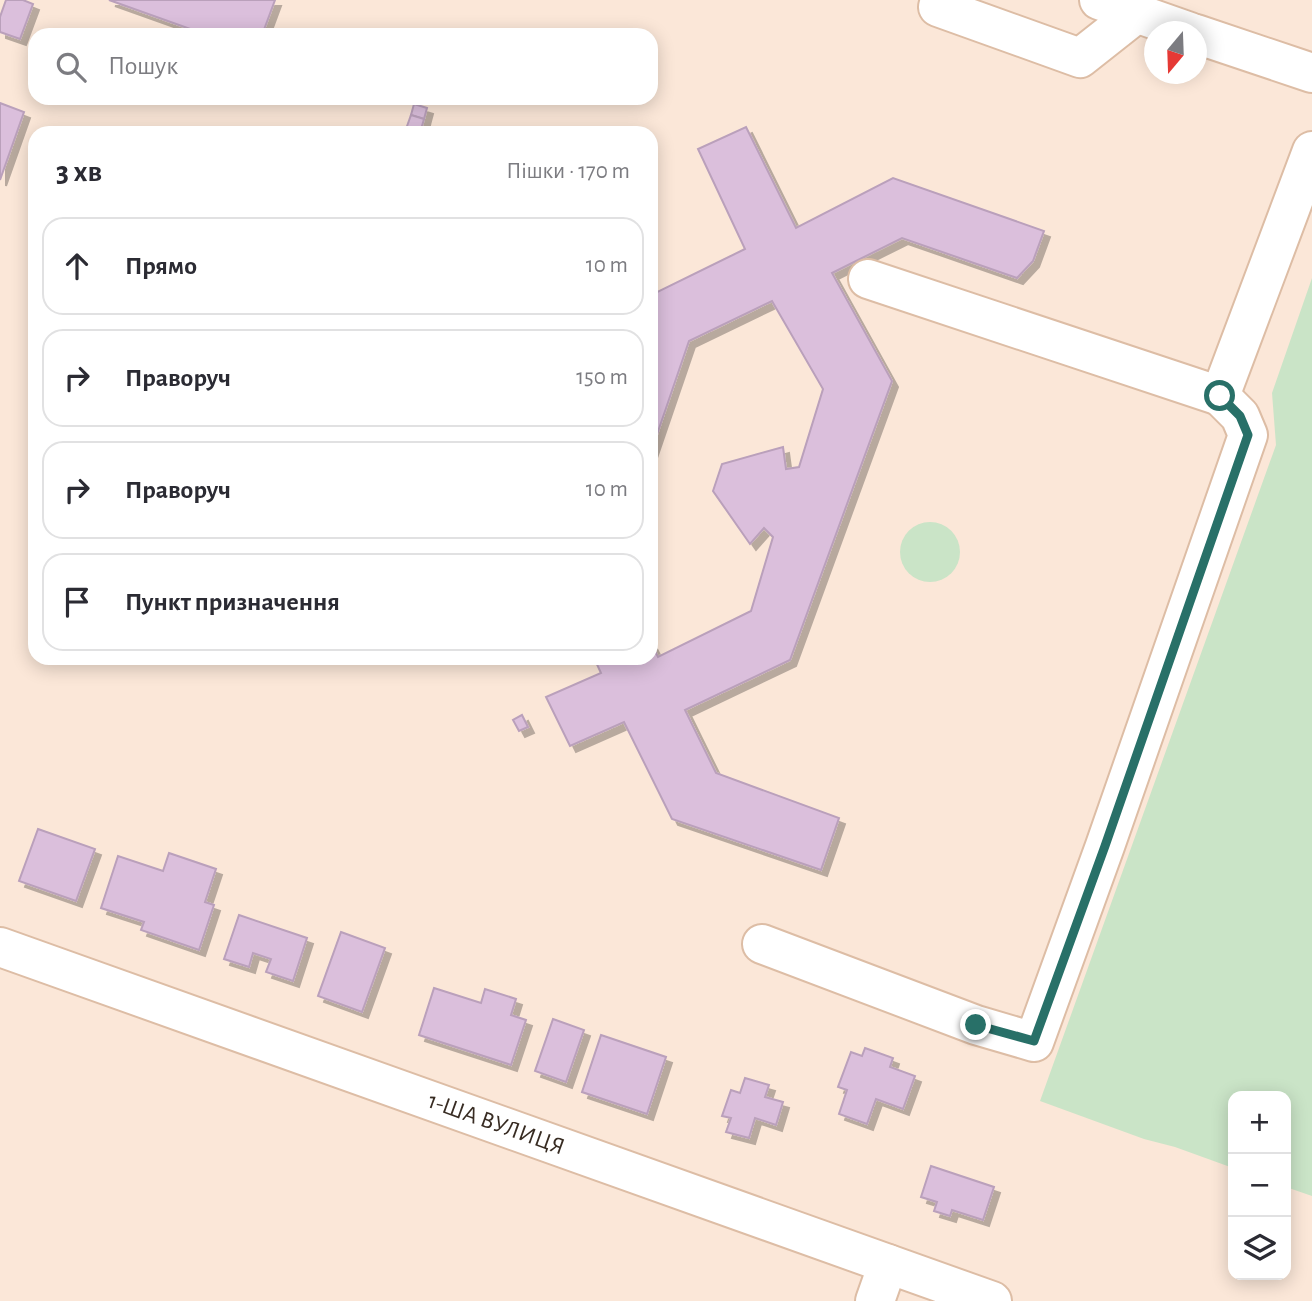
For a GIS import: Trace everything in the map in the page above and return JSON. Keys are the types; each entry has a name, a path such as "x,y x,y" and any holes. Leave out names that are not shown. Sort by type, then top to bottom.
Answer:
{"street":[{"path":"940,0 938,7 1080,58 1137,13"},
{"path":"1099,0 1159,21"},
{"path":"1207,38 1312,73"},
{"path":"1220,396 1312,151"},
{"path":"762,944 976,1025 1034,1041 1248,435 1240,416 1220,396 868,279"},
{"name":"1-ША ВУЛИЦЯ","path":"0,947 992,1301"},
{"path":"875,1301 888,1264"}],"green space":[{"path":"1312,278 1312,1196 1291,1189 1291,1091 1228,1091 1228,1166 1040,1101 1276,445 1272,393"},
{"path":"930,522 951,531 960,552 951,573 930,582 909,573 900,552 909,531"}],"building":[{"path":"6,0 23,0 33,4 20,39 0,32 0,17"},
{"path":"109,0 275,0 265,28 187,28"},
{"path":"0,103 24,112 0,180"},
{"path":"414,105 427,108 424,119 411,115"},
{"path":"411,115 424,119 422,126 407,126"},
{"path":"746,127 796,228 893,178 1044,231 1033,261 1017,278 902,238 832,273 892,381 790,660 685,710 716,773 839,818 821,870 672,819 624,722 570,746 546,697 601,673 597,665 658,665 658,657 751,611 773,537 764,528 750,544 713,491 722,464 783,447 786,469 799,467 823,389 772,301 689,341 658,432 658,292 745,249 698,149"},
{"path":"522,715 528,727 519,731 513,720"},
{"path":"38,829 95,849 76,901 19,881"},
{"path":"169,853 216,869 205,902 214,905 199,950 141,930 144,922 101,908 118,856 163,871"},
{"path":"239,915 307,938 293,981 266,972 271,959 253,953 249,967 224,959"},
{"path":"341,932 385,948 362,1012 318,996"},
{"path":"434,988 481,1003 485,989 516,999 511,1015 526,1020 511,1065 419,1035"},
{"path":"553,1019 584,1030 566,1082 535,1071"},
{"path":"601,1035 666,1057 647,1114 582,1092"},
{"path":"865,1048 893,1058 890,1067 915,1076 903,1109 876,1099 867,1124 839,1114 847,1090 838,1087 851,1052 862,1056"},
{"path":"745,1078 769,1085 765,1097 783,1102 776,1125 755,1118 749,1138 726,1132 731,1118 722,1116 731,1090 740,1093"},
{"path":"931,1166 994,1187 983,1220 952,1210 950,1216 934,1211 937,1202 921,1197"}],"route":[{"path":"976,1025 1034,1041 1248,435 1240,416 1220,396"}]}
